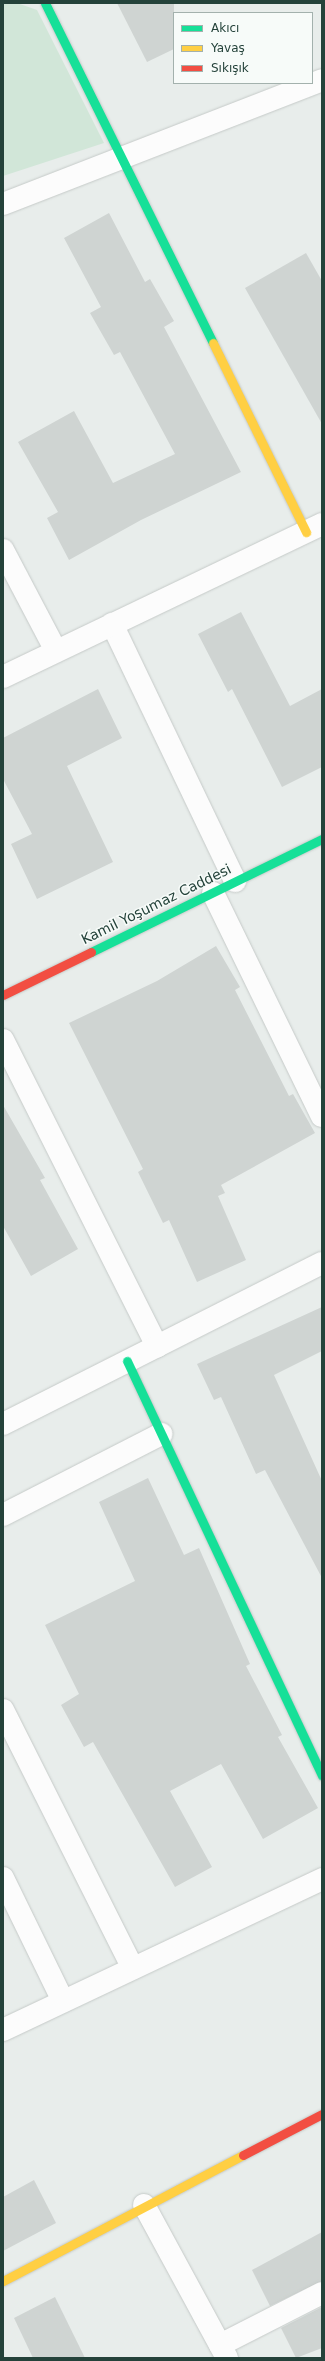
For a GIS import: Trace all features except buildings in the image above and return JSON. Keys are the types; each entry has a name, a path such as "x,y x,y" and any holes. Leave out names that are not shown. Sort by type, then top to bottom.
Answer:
{"street":[{"path":"3,677 314,528 122,157 45,3"},
{"path":"3,204 312,84"},
{"path":"3,550 56,652"},
{"path":"112,624 235,881"},
{"name":"Kamil Yoşumaz Caddesi","path":"3,995 322,839"},
{"path":"213,893 322,1116"},
{"path":"3,1040 157,1346"},
{"path":"3,1424 322,1263"},
{"path":"127,1361 322,1775"},
{"path":"3,1516 161,1434"},
{"path":"3,1710 133,1968"},
{"path":"3,1878 63,2001"},
{"path":"3,2030 322,1879"},
{"path":"3,2281 144,2205 322,2114"},
{"path":"144,2205 223,2351 322,2293"}],"green space":[{"path":"3,3 17,3 37,10 104,143 3,176"}],"traffic: fast":[{"path":"45,3 213,343"},
{"path":"91,952 322,839"},
{"path":"127,1361 322,1775"}],"traffic: slow":[{"path":"213,343 306,532"},
{"path":"3,2281 243,2155"}],"traffic: jam":[{"path":"3,995 91,952"},
{"path":"243,2155 322,2114"}]}
